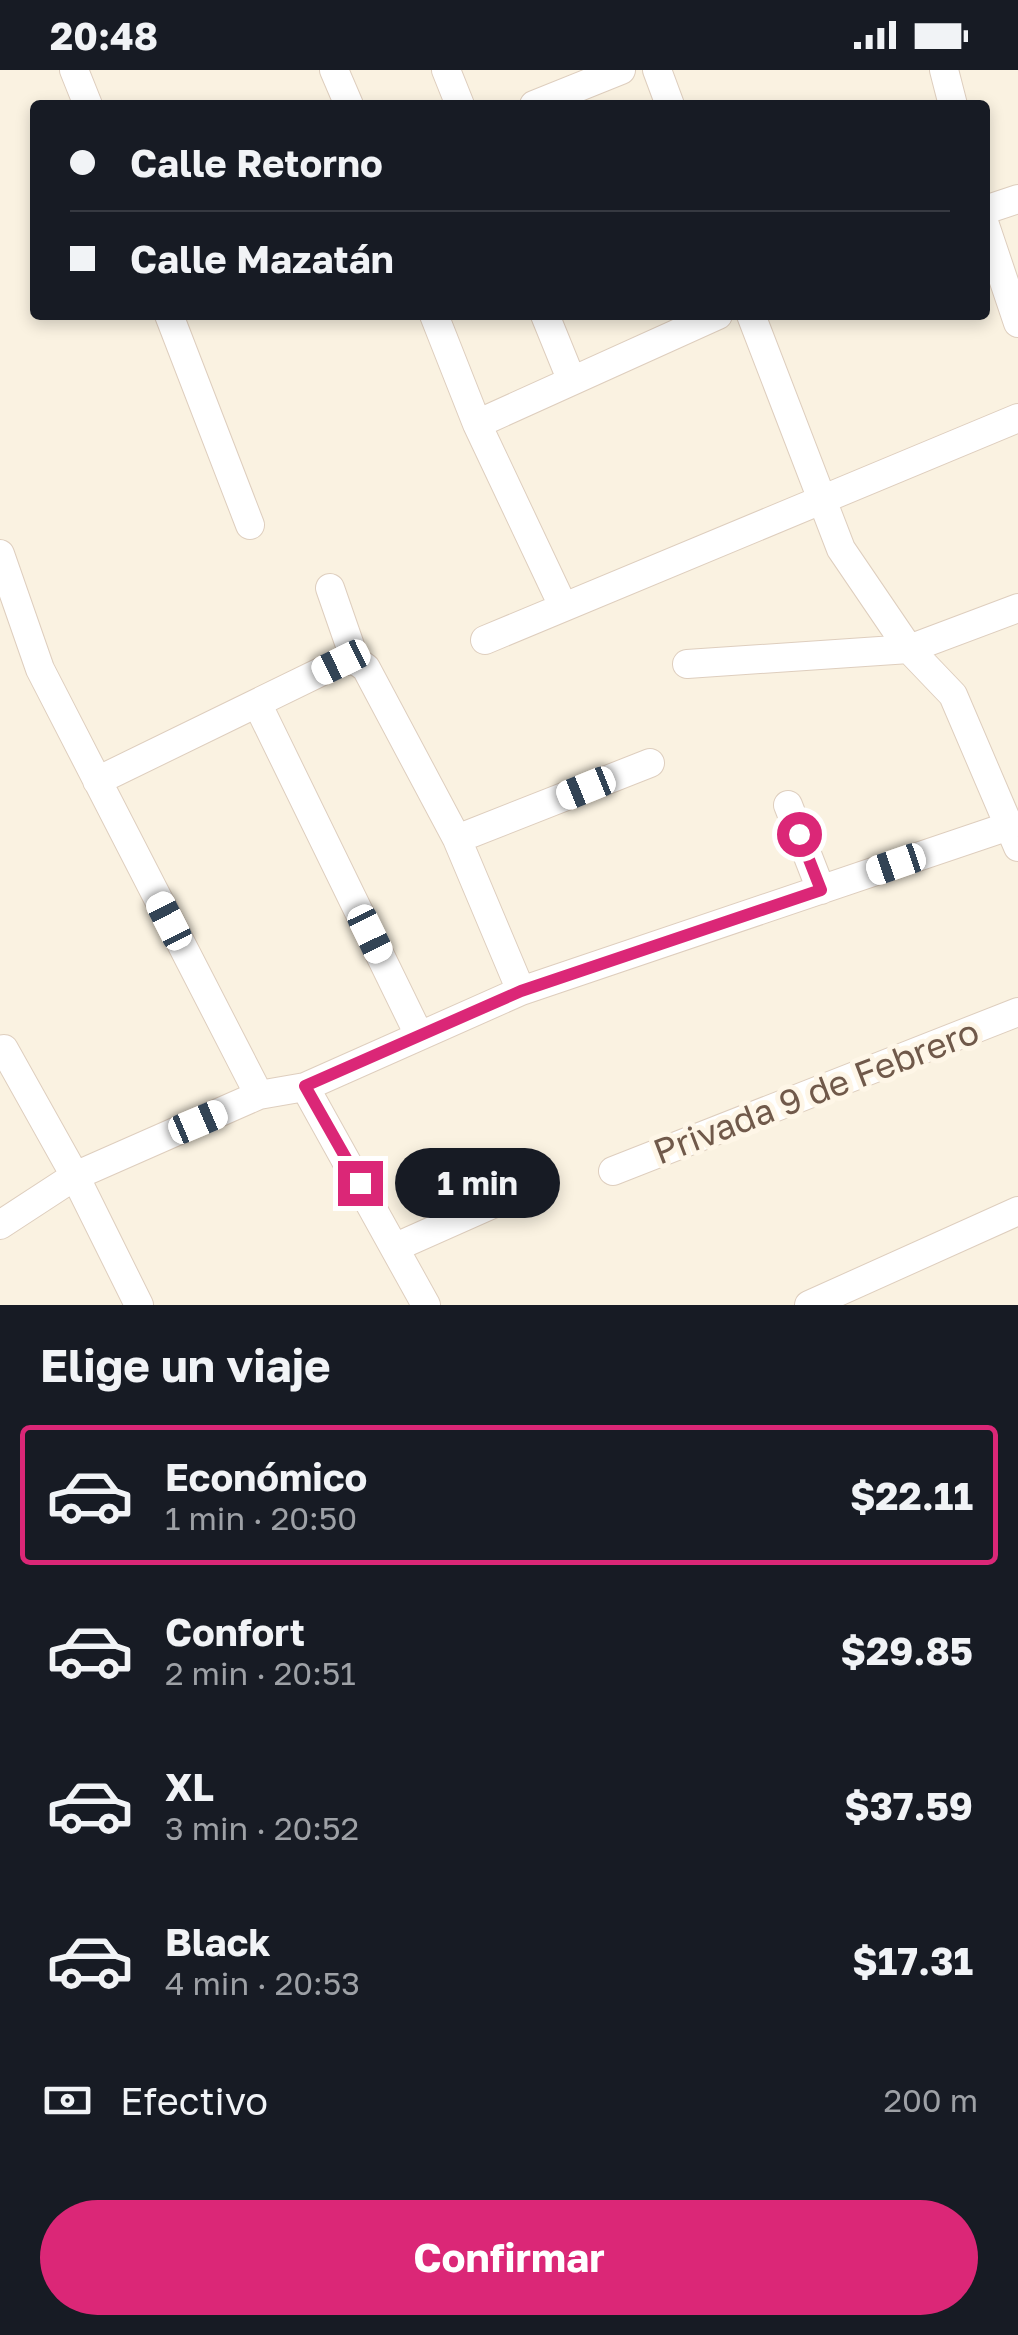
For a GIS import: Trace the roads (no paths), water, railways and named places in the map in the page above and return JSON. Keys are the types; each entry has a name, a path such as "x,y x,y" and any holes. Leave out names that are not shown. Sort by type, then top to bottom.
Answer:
{"street":[{"path":"74,70 86,100"},
{"path":"334,70 347,100"},
{"path":"446,70 458,100"},
{"path":"546,100 620,70"},
{"path":"657,70 668,100"},
{"path":"944,70 952,100"},
{"path":"990,208 1018,198"},
{"path":"990,240 1017,316"},
{"path":"171,320 250,525"},
{"path":"436,320 477,424 562,604"},
{"path":"547,320 572,379"},
{"path":"477,424 707,320"},
{"path":"0,1225 75,1176 259,1095 305,1086 521,991 821,890 1014,836 953,695 909,649 841,549 753,320"},
{"path":"485,640 562,604 1018,418"},
{"path":"0,554 40,669 259,1095"},
{"path":"330,588 356,660 366,668 457,839 521,991"},
{"path":"688,664 909,649 1018,608"},
{"path":"97,781 341,662 356,660"},
{"path":"257,703 418,1034"},
{"path":"457,839 650,763"},
{"path":"788,805 821,890"},
{"name":"Privada 9 de Febrero","path":"613,1170 1018,1012"},
{"path":"4,1049 75,1176 139,1305"},
{"path":"305,1086 426,1305"},
{"path":"396,1247 504,1200"},
{"path":"809,1305 1018,1211"}]}
